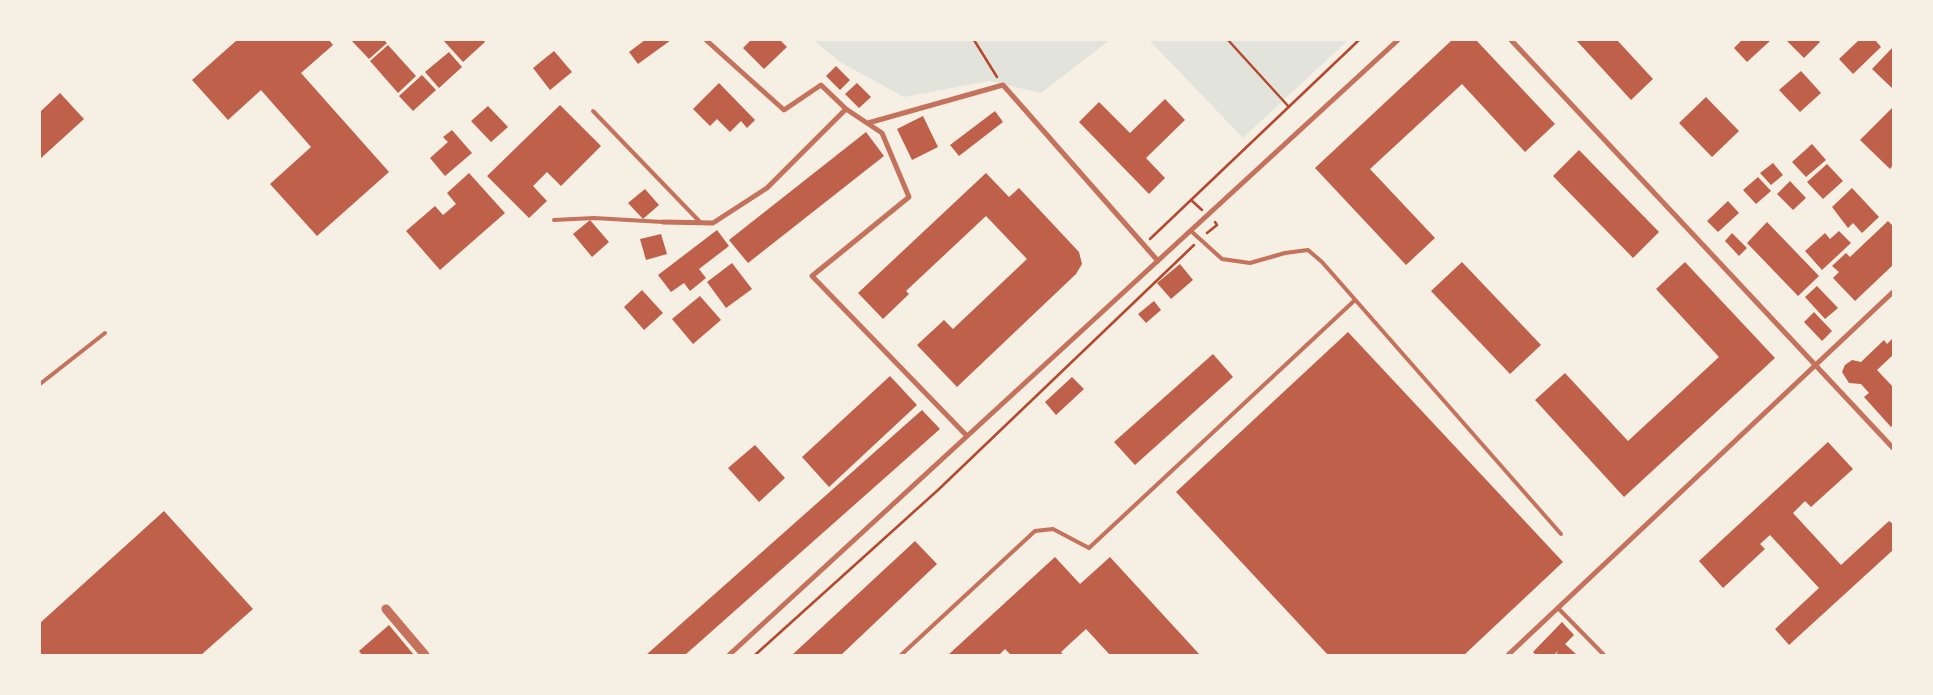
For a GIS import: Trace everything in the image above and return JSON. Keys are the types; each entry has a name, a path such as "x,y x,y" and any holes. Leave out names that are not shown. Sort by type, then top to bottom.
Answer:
{"street":[{"path":"706,40 784,110 821,85 846,109 882,133 909,197 812,276 967,436"},
{"path":"729,655 1398,40"},
{"path":"1511,40 1893,448"},
{"path":"868,123 1003,85 1158,261"},
{"path":"663,222 714,223 767,188 846,109"},
{"path":"1508,655 1893,292"},
{"path":"386,609 425,655"}],"lane":[{"path":"593,111 701,223"},
{"path":"554,220 594,218 663,222"},
{"path":"1190,231 1222,258 1250,263 1285,253 1308,250 1322,262 1561,534"},
{"path":"901,655 1035,531 1053,529 1089,548 1355,300"},
{"path":"40,384 105,333"},
{"path":"1558,608 1604,655"}],"path":[{"path":"974,40 1003,85"},
{"path":"1228,40 1289,107"},
{"path":"1144,245 1359,40"},
{"path":"754,655 938,490 1200,239 1218,224 1192,200"}],"shaded area":[{"path":"813,40 1110,40 1041,93 989,81 904,97 840,62"},
{"path":"1149,40 1348,40 1243,138"}],"building":[{"path":"237,40 329,40 333,45 301,73 389,172 317,236 270,184 311,147 261,90 228,120 192,80"},
{"path":"351,40 384,40 387,43 369,59"},
{"path":"443,40 483,40 485,42 463,62"},
{"path":"645,40 671,40 638,64 629,52"},
{"path":"751,40 780,40 787,47 764,69 743,48"},
{"path":"1452,40 1476,40 1555,124 1525,152 1462,84 1370,169 1435,238 1406,265 1315,168"},
{"path":"1576,40 1617,40 1653,79 1631,100"},
{"path":"1742,40 1771,40 1747,62 1734,48"},
{"path":"1786,40 1818,40 1820,42 1804,58"},
{"path":"1859,40 1875,40 1881,47 1853,74 1839,59"},
{"path":"388,45 416,76 398,93 370,61"},
{"path":"1893,47 1893,89 1872,69"},
{"path":"554,51 572,72 550,90 533,68"},
{"path":"449,52 462,67 439,88 425,72"},
{"path":"836,66 850,80 840,90 826,76"},
{"path":"1801,71 1821,93 1800,112 1779,90"},
{"path":"422,75 436,90 413,111 399,96"},
{"path":"719,83 755,120 747,128 741,121 730,132 717,119 710,126 693,109"},
{"path":"857,83 871,97 859,108 845,94"},
{"path":"60,93 84,119 40,159 40,112"},
{"path":"1706,97 1739,131 1712,157 1679,123"},
{"path":"1165,99 1185,120 1146,158 1165,178 1149,194 1079,122 1099,102 1130,133"},
{"path":"560,105 601,146 561,186 547,172 533,186 547,201 529,218 487,176"},
{"path":"488,106 508,127 491,142 471,121"},
{"path":"1893,107 1893,165 1890,169 1860,140"},
{"path":"995,111 1003,122 959,156 950,145"},
{"path":"923,116 938,147 912,160 897,129"},
{"path":"452,130 472,153 445,176 430,158 448,142 443,137"},
{"path":"866,132 884,156 748,263 729,240"},
{"path":"1812,144 1826,160 1806,177 1792,162"},
{"path":"1579,150 1659,232 1633,258 1553,176"},
{"path":"1773,163 1783,175 1771,185 1760,173"},
{"path":"1827,164 1843,181 1823,199 1807,182"},
{"path":"469,173 505,213 440,270 406,231 435,206 443,215 456,204 447,193"},
{"path":"986,173 1009,197 1019,188 1079,252 1082,264 1076,274 957,387 917,345 944,320 953,329 1027,259 986,216 906,291 909,294 883,319 858,293"},
{"path":"1758,177 1771,191 1756,204 1743,190"},
{"path":"1790,181 1806,198 1793,210 1777,194"},
{"path":"1852,188 1879,217 1862,233 1853,223 1848,228 1832,207"},
{"path":"645,189 659,205 643,219 628,203"},
{"path":"1728,201 1739,213 1718,232 1707,221"},
{"path":"590,220 609,242 592,257 573,234"},
{"path":"1888,221 1893,226 1893,265 1855,301 1833,278 1839,272 1832,266 1846,253 1850,257"},
{"path":"1767,222 1819,276 1798,296 1747,243"},
{"path":"717,230 729,246 699,269 706,278 690,291 684,283 671,292 658,275"},
{"path":"1839,231 1851,243 1822,270 1805,251 1825,233 1830,239"},
{"path":"1732,233 1747,248 1739,256 1725,241"},
{"path":"661,234 667,254 646,260 640,239"},
{"path":"1462,262 1541,345 1510,374 1431,291"},
{"path":"1685,262 1775,358 1624,497 1535,400 1565,373 1628,441 1719,357 1656,289"},
{"path":"732,263 752,289 726,308 707,282"},
{"path":"1180,264 1193,280 1171,299 1157,283"},
{"path":"1817,286 1838,308 1825,319 1805,297"},
{"path":"642,290 663,313 644,330 624,307"},
{"path":"700,296 721,320 693,344 672,319"},
{"path":"1154,301 1161,310 1146,323 1138,314"},
{"path":"1814,312 1832,331 1822,341 1804,322"},
{"path":"1348,332 1563,562 1464,655 1328,655 1176,492"},
{"path":"1893,338 1893,355 1877,370 1893,387 1893,425 1891,427 1864,397 1869,393 1861,384 1849,383 1842,372 1845,365 1852,360 1861,362 1884,340 1887,344"},
{"path":"1213,354 1233,377 1135,465 1114,442"},
{"path":"890,376 917,405 829,487 802,457"},
{"path":"1072,377 1084,389 1056,415 1045,402"},
{"path":"922,410 940,429 685,655 646,655"},
{"path":"1828,442 1853,469 1811,507 1805,501 1793,513 1841,565 1889,521 1893,524 1893,550 1789,645 1775,629 1819,588 1770,535 1760,544 1765,549 1723,588 1699,561"},
{"path":"755,445 785,478 759,502 728,468"},
{"path":"164,511 253,609 201,655 40,655 40,623"},
{"path":"915,541 937,564 841,655 792,655"},
{"path":"1055,557 1080,584 1110,557 1200,655 1110,655 1086,629 1061,652 1063,655 1011,655 1005,649 999,655 948,655"},
{"path":"1562,622 1574,635 1565,644 1577,655 1556,655 1558,651 1554,655 1536,655 1533,652"},
{"path":"389,625 414,655 362,655 359,651"}]}
